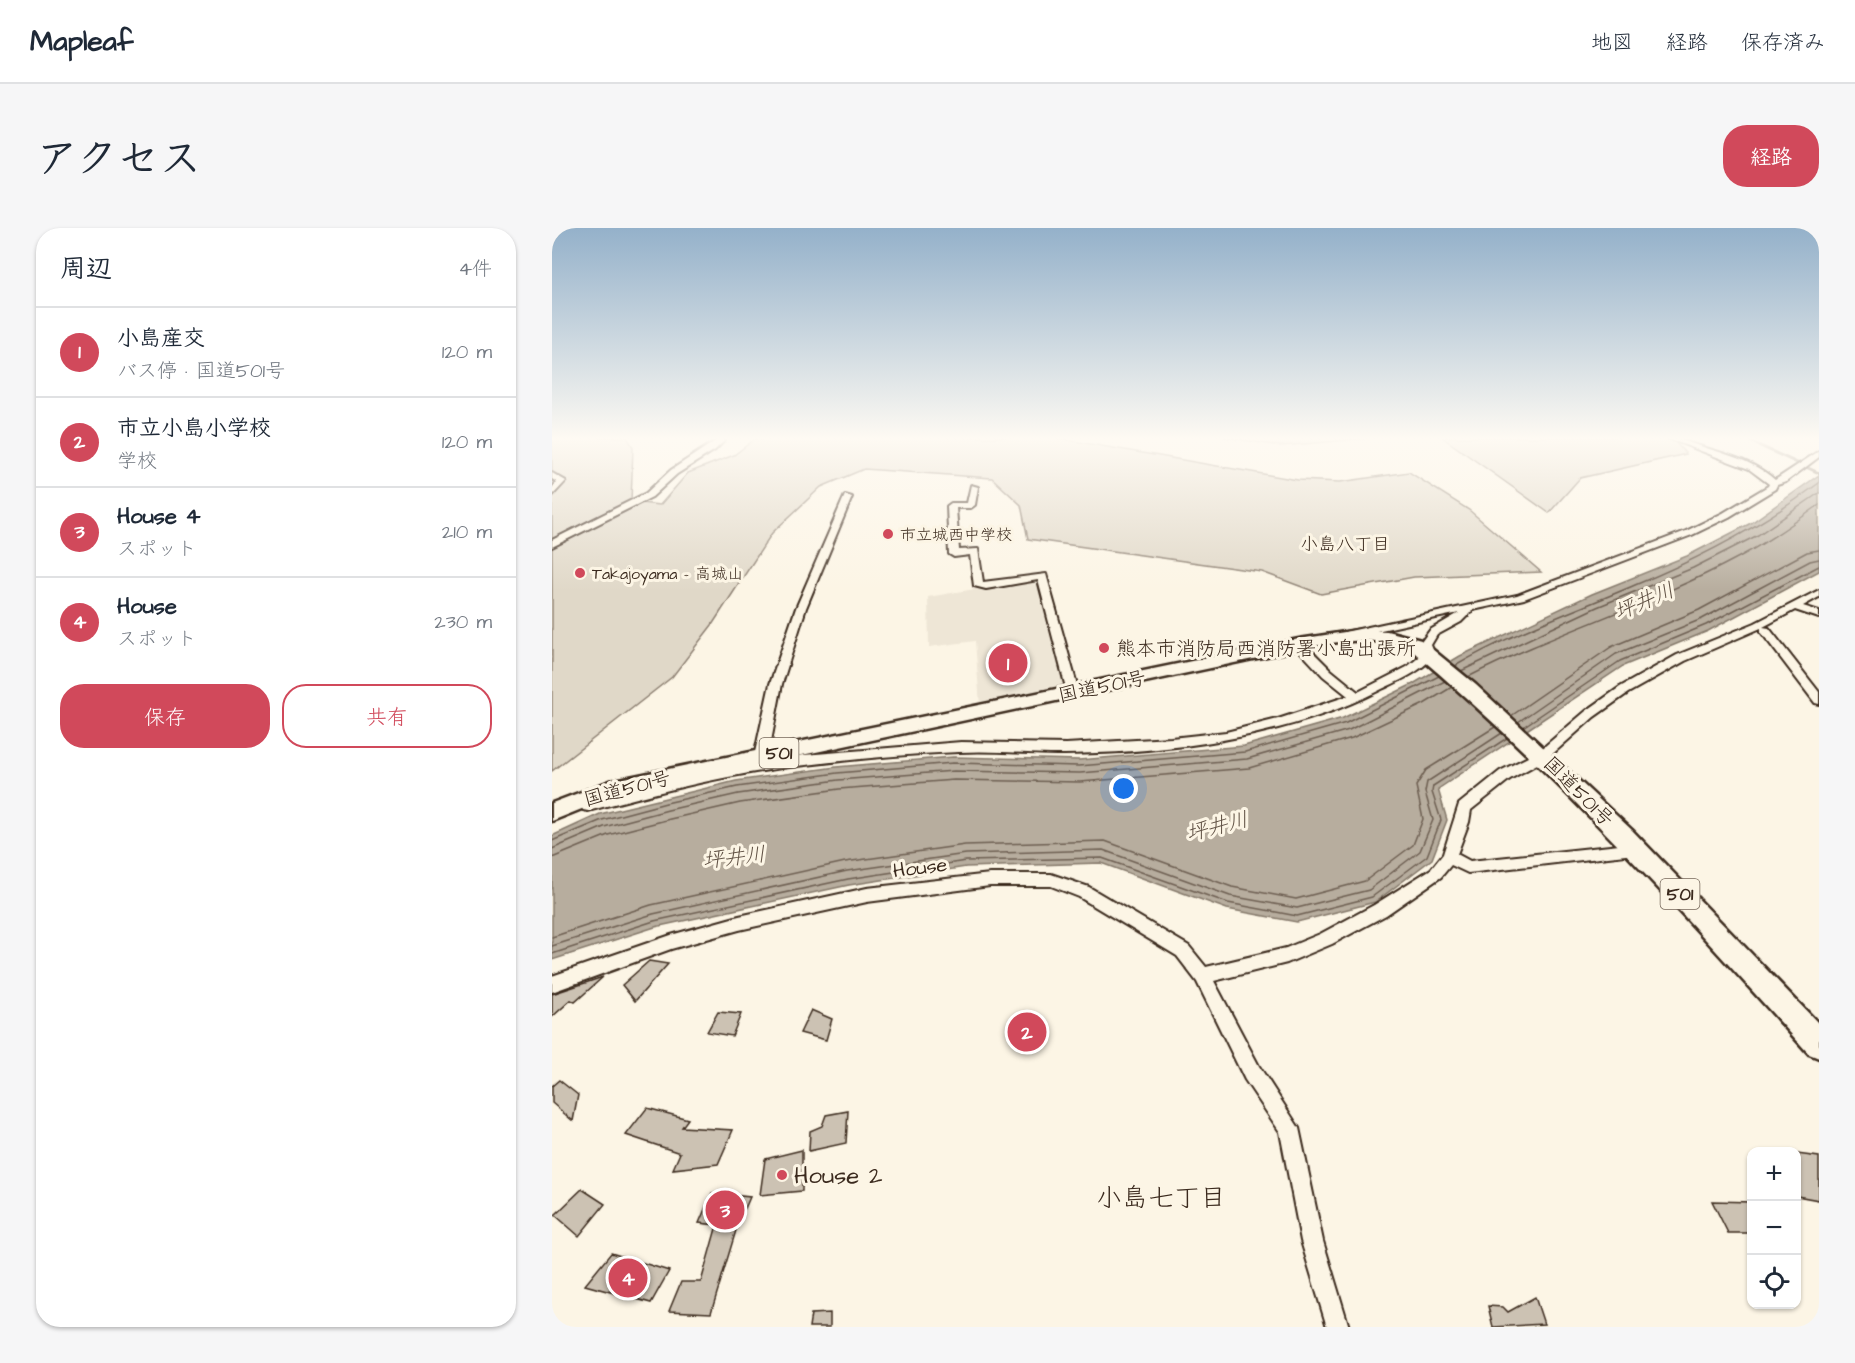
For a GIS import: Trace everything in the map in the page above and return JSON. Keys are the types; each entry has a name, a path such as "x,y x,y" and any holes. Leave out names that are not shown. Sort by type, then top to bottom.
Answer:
{"highway":[{"name":"国道501号","path":"552,812 610,789 1348,634 1408,641 1431,657 1539,752 1638,849 1819,1044"}],"street":[{"path":"552,544 649,495 656,488"},
{"path":"974,488 971,505 951,506 954,554 975,551 978,584 986,586 1042,576 1073,692"},
{"path":"1348,634 1521,597 1689,533 1770,488"},
{"path":"761,757 776,684 801,608 848,498"},
{"path":"1203,976 1287,955 1326,939 1380,910 1436,873 1449,857 1462,822 1464,808 1505,775 1624,690 1680,658 1759,625 1819,593"},
{"path":"1794,606 1819,615"},
{"path":"552,821 593,803 627,794 776,764 961,747 1066,749 1171,743 1226,736 1280,723 1357,697 1411,670 1431,657 1425,645 1434,629 1464,615 1468,610"},
{"path":"1765,630 1819,700"},
{"path":"1299,644 1327,673 1357,697"},
{"path":"1449,857 1468,867 1638,849"},
{"name":"House","path":"552,984 671,942 739,923 867,895 990,880 1051,880 1084,892 1183,951 1203,976 1252,1073 1289,1128 1312,1241 1338,1327"}],"shaded area":[{"path":"552,488 631,488 631,502 660,505 675,488 820,488 772,533 712,625 672,677 552,771"},
{"path":"1003,488 1435,488 1469,510 1541,572 1414,577 1321,594 1262,572 1028,539 1021,505"},
{"path":"1514,488 1571,488 1549,513"},
{"path":"1040,578 1066,688 980,705 975,641 929,647 928,597"}],"water":[{"name":"坪井川","path":"1800,488 1819,488 1819,571 1708,631 1623,666 1438,789 1447,820 1432,859 1375,902 1297,922 1227,909 1101,863 966,867 849,885 655,927 552,960 552,836 600,814 736,781 836,767 953,757 1079,760 1244,746 1343,718 1413,684 1460,656 1592,594 1687,556 1751,523"}],"building":[{"path":"649,961 668,964 635,1001 622,985"},
{"path":"603,977 575,1002 571,1000 552,1017 552,994"},
{"path":"811,1010 832,1019 826,1040 800,1033"},
{"path":"718,1012 741,1014 732,1036 707,1032"},
{"path":"559,1080 578,1095 573,1121 552,1103 552,1086"},
{"path":"647,1108 688,1119 682,1127 733,1130 718,1164 673,1169 680,1153 626,1135"},
{"path":"848,1111 846,1143 809,1151 810,1131 822,1126 826,1115"},
{"name":"House 2","path":"802,1150 802,1191 760,1195 765,1159"},
{"path":"1801,1155 1819,1157 1819,1200 1801,1197"},
{"path":"582,1189 605,1204 579,1236 555,1215"},
{"path":"712,1193 750,1197 737,1227 711,1313 669,1311 681,1282 701,1282 717,1225 699,1223"},
{"path":"1712,1201 1747,1202 1747,1233 1728,1233"},
{"path":"611,1253 669,1271 651,1303 585,1285"},
{"path":"1535,1297 1544,1324 1493,1327 1488,1306 1503,1307 1508,1312"},
{"path":"830,1313 830,1327 809,1327 811,1314"}],"place":[{"name":"市立城西中学校","path":"888,534"},
{"name":"Takajoyama - 高城山","path":"580,573"},
{"name":"熊本市消防局西消防署小島出張所","path":"1104,648"},
{"name":"小島産交","path":"1008,663"},
{"name":"市立小島小学校","path":"1027,1032"},
{"name":"House 2","path":"782,1175"},
{"name":"House 4","path":"725,1210"},
{"name":"House","path":"628,1278"}],"district":[{"name":"小島八丁目","path":"1345,544"},
{"name":"小島七丁目","path":"1161,1197"}]}
